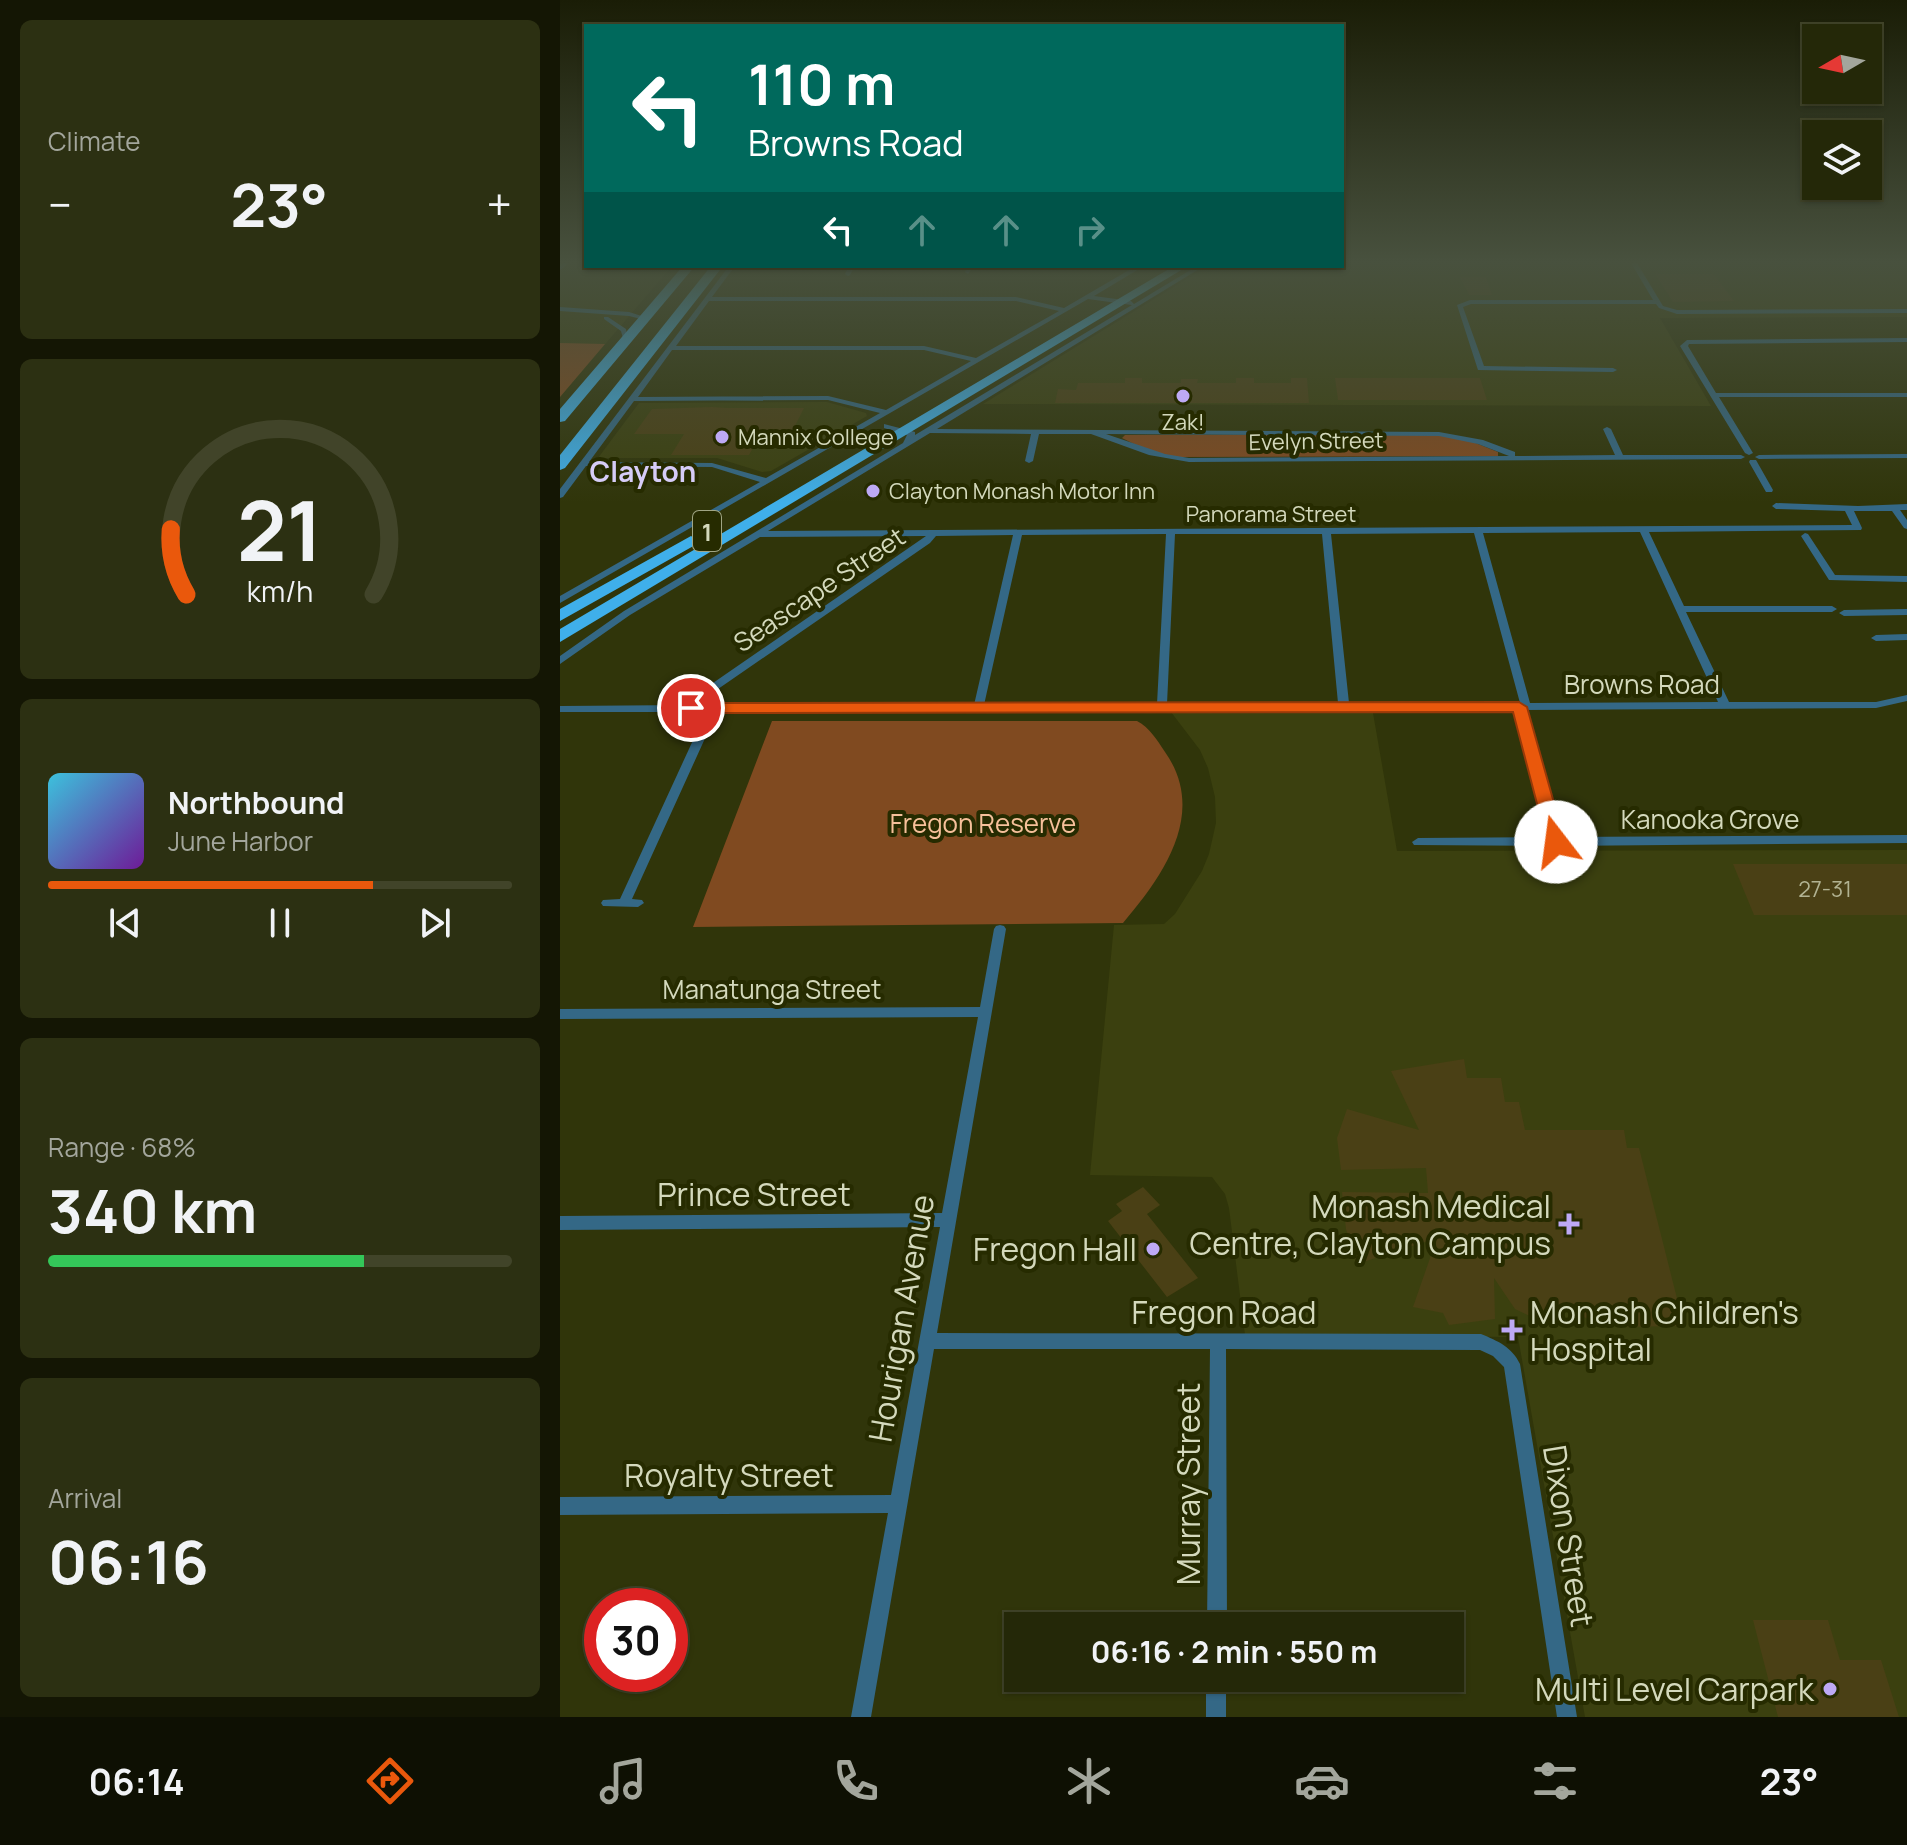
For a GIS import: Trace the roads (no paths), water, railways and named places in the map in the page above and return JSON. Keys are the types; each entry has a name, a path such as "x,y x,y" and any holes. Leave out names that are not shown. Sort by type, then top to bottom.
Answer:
{"highway":[{"path":"560,418 624,343"},
{"path":"613,396 643,343"},
{"path":"560,465 657,343"},
{"name":"1","path":"560,616 886,419 1023,343"},
{"name":"1","path":"560,637 682,564 906,438 1057,343"}],"street":[{"path":"560,495 674,343"},
{"path":"560,600 766,481 886,419 1007,343"},
{"path":"560,661 627,613 758,534 906,438 930,431 968,401 1069,343"},
{"path":"1472,343 1481,368 1613,370"},
{"path":"1686,343 1684,344 1769,490"},
{"path":"672,346 924,348 977,360"},
{"path":"1713,395 1907,395"},
{"path":"633,399 828,398 886,419 906,438"},
{"path":"1607,429 1620,457"},
{"name":"Evelyn Street","path":"930,431 1439,434 1480,442 1510,453 1543,457"},
{"path":"1029,461 1035,434"},
{"name":"Evelyn Street","path":"1095,434 1121,440 1151,455 1189,460 1907,456"},
{"path":"583,464 712,465 766,481"},
{"path":"1777,508 1838,506 1849,510 1907,507"},
{"path":"1895,509 1907,526"},
{"name":"Panorama Street","path":"758,534 1858,528 1849,510"},
{"path":"1478,531 1556,842"},
{"path":"1644,531 1725,706"},
{"path":"978,708 1018,532"},
{"path":"1162,707 1171,532"},
{"path":"1326,532 1344,708"},
{"name":"Seascape Street","path":"691,708 701,696 927,541 933,533"},
{"path":"1805,536 1832,578 1907,579"},
{"path":"682,564 719,557"},
{"path":"1681,609 1832,609"},
{"path":"1844,613 1907,612"},
{"path":"1876,638 1907,637"},
{"name":"Browns Road","path":"560,709 1725,706 1894,703 1907,698"},
{"path":"1894,703 1905,712"},
{"path":"624,903 713,708"},
{"name":"Kanooka Grove","path":"1418,842 1907,839"},
{"path":"607,903 638,903"},
{"name":"Hourigan Avenue","path":"861,1717 1000,929"},
{"name":"Manatunga Street","path":"560,1014 985,1012"},
{"name":"Prince Street","path":"560,1223 949,1220"},
{"name":"Fregon Road","path":"929,1341 1481,1342 1499,1350 1512,1364"},
{"name":"Murray Street","path":"1217,1612 1218,1342"},
{"name":"Dixon Street","path":"1512,1364 1567,1717"},
{"name":"Royalty Street","path":"560,1506 898,1504"},
{"path":"1216,1692 1216,1717"}],"place":[{"name":"Zak!","path":"1183,396"},
{"name":"Mannix College","path":"722,437"},
{"name":"Clayton Monash Motor Inn","path":"873,491"},
{"name":"Monash Medical Centre, Clayton Campus","path":"1569,1224"},
{"name":"Fregon Hall","path":"1153,1249"},
{"name":"Monash Children's Hospital","path":"1512,1330"},
{"name":"Multi Level Carpark","path":"1830,1689"}],"district":[{"name":"Clayton","path":"643,471"}],"park label":[{"name":"Fregon Reserve","path":"983,823"}]}
